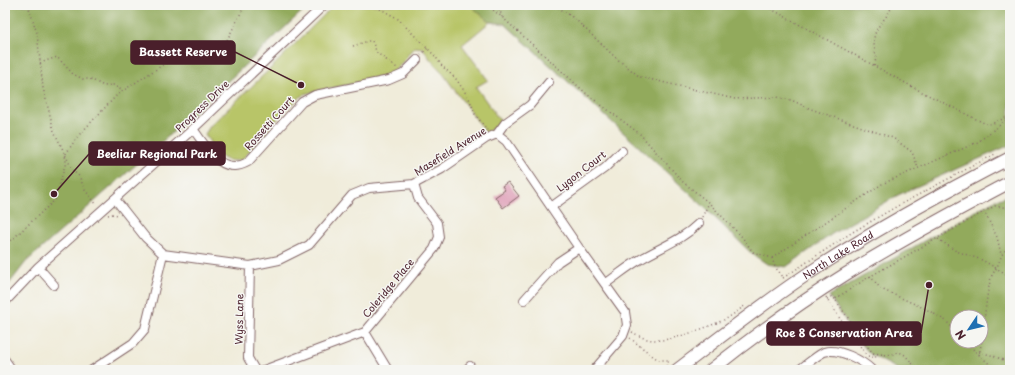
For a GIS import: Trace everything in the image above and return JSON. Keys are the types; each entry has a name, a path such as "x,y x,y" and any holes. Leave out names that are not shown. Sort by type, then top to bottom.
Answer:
{"main road":[{"name":"North Lake Road","path":"677,370 724,333 805,275 880,229 1010,158"},
{"name":"North Lake Road","path":"711,370 737,349 817,293 847,274 969,203 1010,182"}],"street":[{"name":"Progress Drive","path":"5,302 38,267 193,129 324,5"},
{"name":"Rossetti Court","path":"193,129 217,160 235,167 248,162 297,106 308,98 315,95 389,80 404,73 417,60"},
{"path":"494,135 505,123 530,105 549,82"},
{"name":"Masefield Avenue","path":"163,254 250,266 279,260 309,245 352,195 369,188 414,184 442,169 494,135 506,141 579,248 625,312 626,329"},
{"name":"Lygon Court","path":"551,207 605,168 622,151"},
{"name":"Coleridge Place","path":"264,370 365,332 434,249 439,237 437,223 418,198 414,184"},
{"path":"92,370 133,343 146,329 163,254 145,237 115,200"},
{"path":"605,284 639,260 680,239 699,223"},
{"path":"524,300 558,262 579,248"},
{"name":"Wyss Lane","path":"250,266 248,358 255,370"},
{"path":"38,267 54,285"},
{"path":"594,370 626,329"},
{"path":"365,332 388,370"},
{"path":"799,370 825,352 840,351 865,360 872,370"},
{"path":"5,360 12,370"}],"path":[{"path":"28,5 37,33 43,88 54,131 73,171 79,176 85,190 106,215 113,214 120,216"},
{"path":"5,246 56,200 66,162 65,155 78,136 118,94 178,55 209,51 226,42 243,9 248,5"},
{"path":"373,5 397,18 428,48 442,66 456,79 469,98 475,114 494,135"},
{"path":"487,5 588,95 640,134 683,182 709,203 742,237 754,252 772,258"},
{"path":"498,5 502,17"},
{"path":"555,5 575,19 616,58 640,77 735,100 777,97 791,100 824,114 893,138 912,152 918,169"},
{"path":"764,5 874,66 988,126 1010,117"},
{"path":"874,66 876,61 873,41 875,34 878,26 886,17 892,5"},
{"path":"353,46 372,41 377,53 404,73"},
{"path":"417,60 428,48"},
{"path":"40,63 57,57 72,74 83,80 90,79 104,86 112,85 123,91"},
{"path":"772,258 882,184 978,142 1010,117"},
{"path":"777,282 804,263 908,200 998,153"},
{"path":"699,223 709,203"},
{"path":"835,299 870,276 984,211 995,206 1010,208"},
{"path":"979,353 991,276 997,268 1001,254 997,237 984,211"},
{"path":"937,238 956,251 982,260 1010,276"},
{"path":"1001,254 1010,247"},
{"path":"772,258 775,266 784,278"},
{"path":"870,276 881,289 926,309 949,324"},
{"path":"826,294 827,299 865,360 875,358 877,354"},
{"path":"827,299 831,297 835,299 868,348 874,353 888,355 899,352 905,355 918,370"},
{"path":"626,329 647,339 656,341 666,340 727,318 746,305"},
{"path":"626,329 654,357 659,360 669,360 666,367 668,370"},
{"path":"974,349 996,370"},
{"path":"979,353 994,356 1010,363"}],"green space":[{"path":"5,5 309,5 180,126 26,262 5,289"},
{"path":"334,5 470,5 490,22 462,45 488,80 476,87 501,122 486,133 423,48 414,47 398,68 385,77 304,94 285,110 242,160 235,161 223,158 215,151 205,134 211,125"},
{"path":"470,5 1010,5 1010,145 898,195 832,234 786,267 767,264 752,254 700,203 505,24 490,22"},
{"path":"1010,195 1010,370 899,370 870,354 859,341 829,296 993,201"}],"building":[{"path":"508,182 519,196 503,208 495,197 505,190 502,186"}],"place":[{"name":"Bassett Reserve","path":"301,85"},
{"name":"Beeliar Regional Park","path":"54,194"},
{"name":"Roe 8 Conservation Area","path":"929,285"}]}
